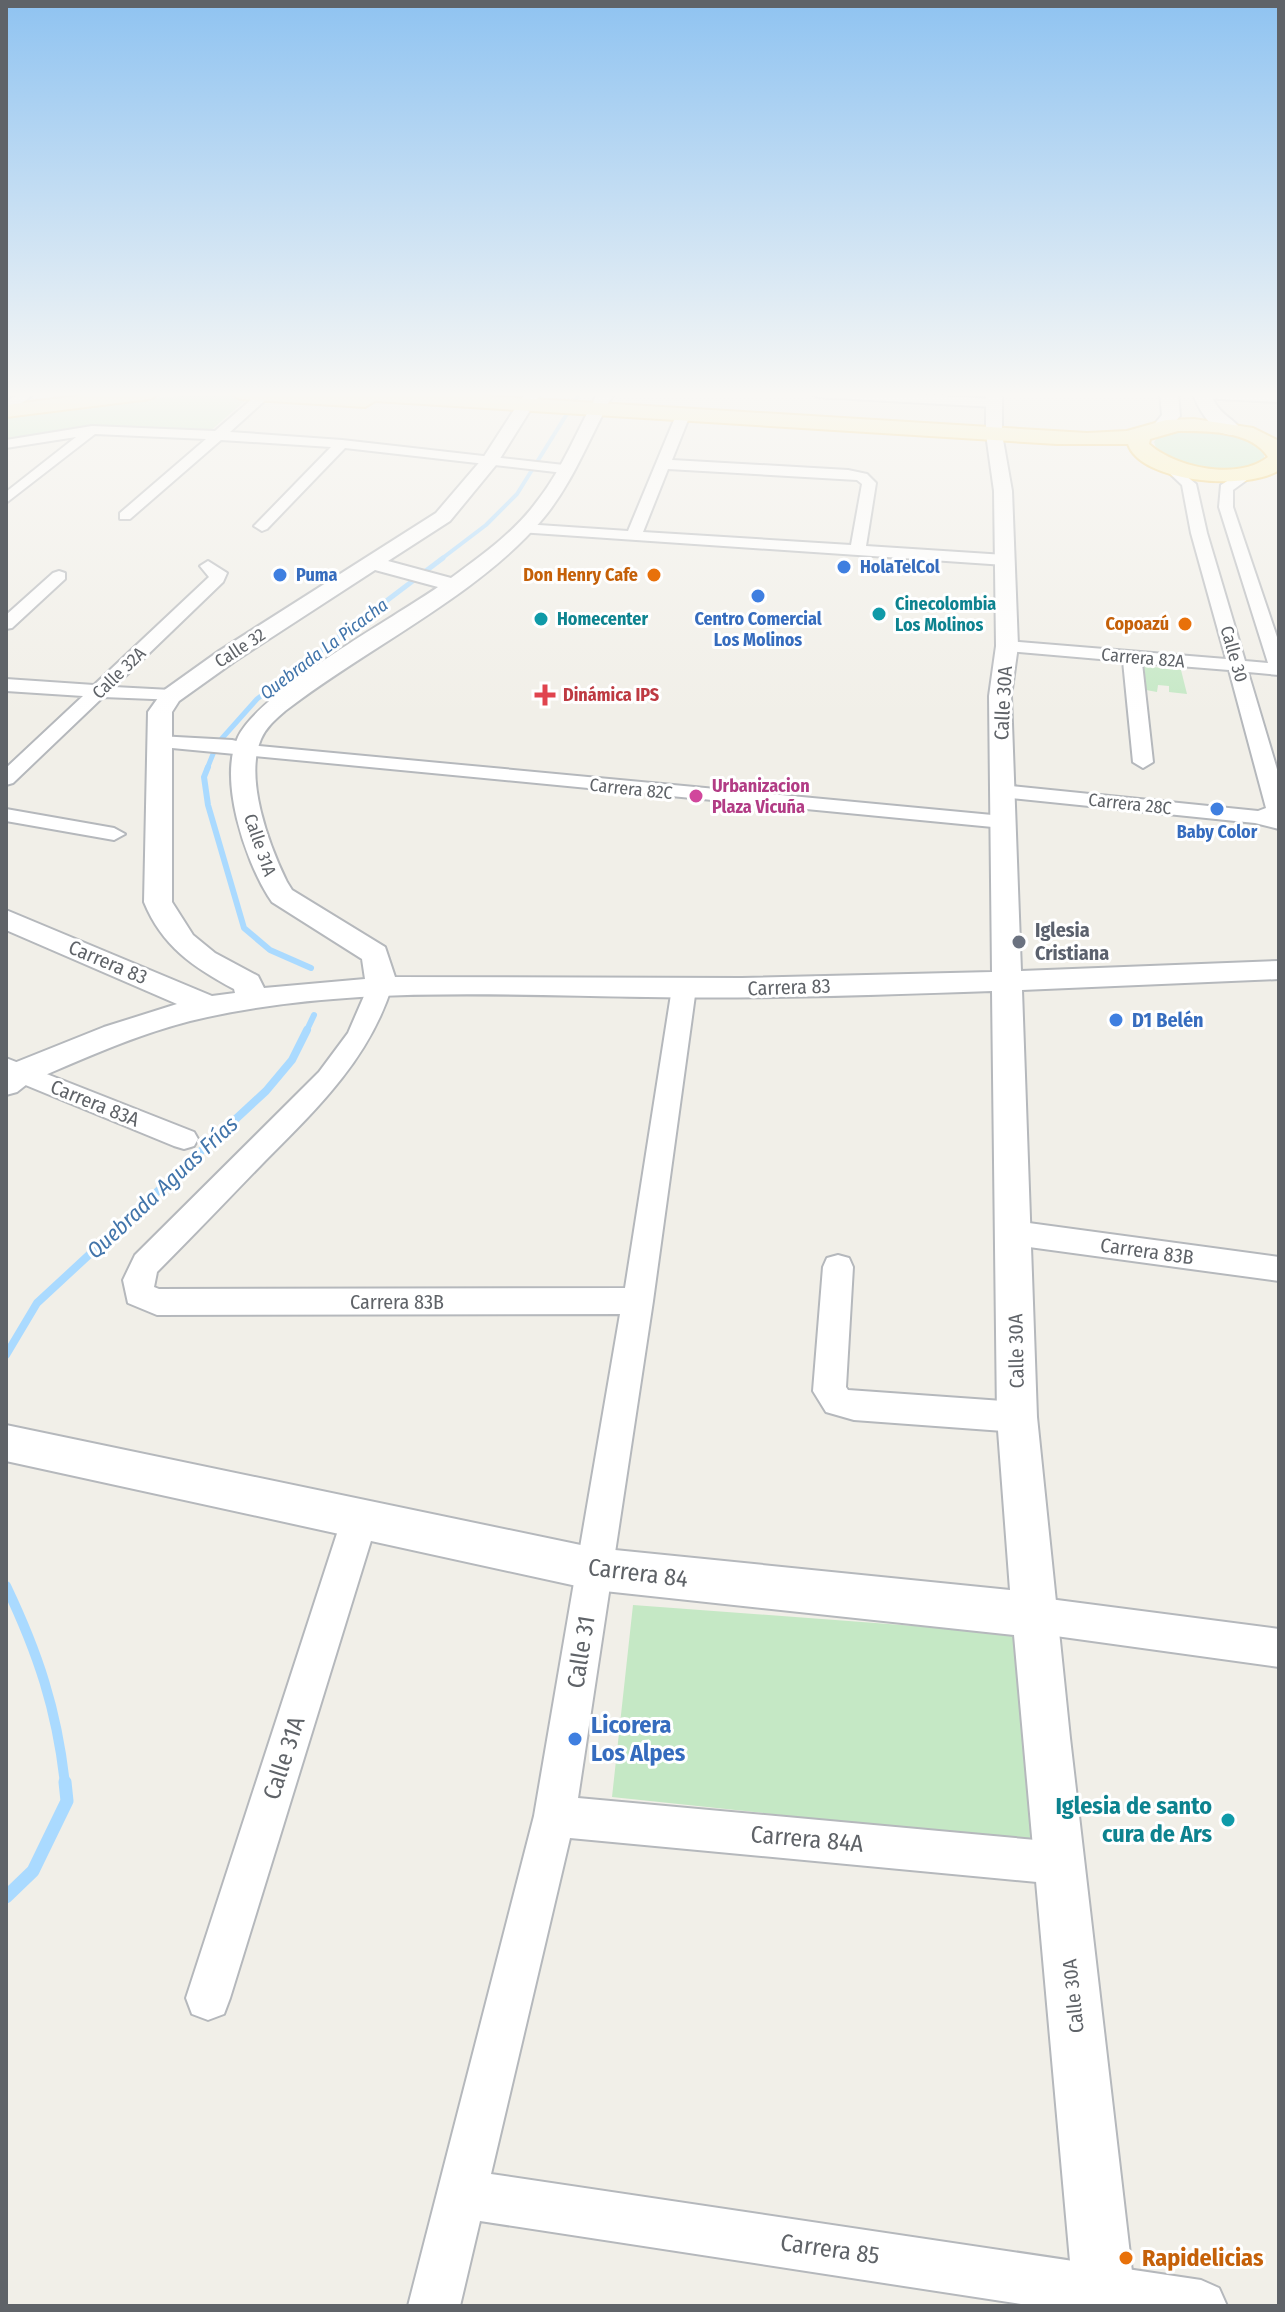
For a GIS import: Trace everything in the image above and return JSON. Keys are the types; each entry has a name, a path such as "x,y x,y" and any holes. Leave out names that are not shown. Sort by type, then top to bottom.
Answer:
{"street":[{"path":"125,516 142,501"},
{"path":"262,526 286,501"},
{"name":"Calle 32","path":"171,696 227,656 378,564 443,517 457,501"},
{"path":"241,751 255,729 274,709 524,529 539,501"},
{"path":"634,536 648,501"},
{"path":"858,550 866,501"},
{"name":"Calle 30A","path":"1003,501 1007,646 1000,696 1017,1417 1058,1863 1104,2297"},
{"name":"Calle 30","path":"1192,501 1277,805 1269,822"},
{"name":"Calle 30","path":"1226,501 1279,670"},
{"path":"524,529 1005,560"},
{"path":"378,564 448,583"},
{"name":"Calle 32A","path":"6,779 217,579 219,573 208,566"},
{"path":"6,624 59,576"},
{"name":"Carrera 82A","path":"1007,646 1279,670"},
{"path":"1132,657 1143,762"},
{"path":"6,685 171,696"},
{"path":"171,696 160,712 163,748 158,902 169,930 179,941 251,988 251,995 246,1001"},
{"name":"Carrera 82C","path":"163,748 1002,806"},
{"name":"Calle 31A","path":"241,751 246,805 273,885 282,896 375,954 469,984"},
{"name":"Carrera 28C","path":"1002,806 1269,822"},
{"path":"6,815 114,834"},
{"name":"Carrera 83","path":"6,919 210,1007"},
{"path":"375,954 380,986"},
{"name":"Carrera 83","path":"295,993 380,986 469,984 684,988 1279,970"},
{"path":"226,972 295,993"},
{"name":"Carrera 83B","path":"380,986 362,1033 348,1054 308,1101 146,1264 138,1280 139,1294 157,1302 638,1301"},
{"name":"Calle 31","path":"434,2306 555,1816 638,1301 684,988"},
{"path":"11,1075 138,1027 210,1007 295,993"},
{"name":"Carrera 83A","path":"11,1075 184,1139"},
{"name":"Carrera 83B","path":"1014,1233 1279,1269"},
{"path":"838,1267 829,1391 838,1402 854,1406 1017,1417"},
{"name":"Carrera 84","path":"6,1443 595,1569 1034,1615 1279,1648"},
{"name":"Calle 31A","path":"208,1998 360,1518"},
{"name":"Carrera 84A","path":"555,1816 1058,1863"},
{"name":"Carrera 85","path":"460,2194 1104,2297 1201,2306"}],"green space":[{"path":"1144,666 1181,670 1187,694 1169,692 1169,686 1158,685 1157,692 1146,690"},
{"path":"633,1605 1022,1634 1046,1843 612,1797"}],"waterway":[{"name":"Quebrada La Picacha","path":"440,560 486,525 510,501"},
{"name":"Quebrada La Picacha","path":"207,769 217,744 257,699 443,558"},
{"name":"Quebrada La Picacha","path":"208,767 204,777 208,805 244,928 270,950 311,968"},
{"name":"Quebrada Aguas Frías","path":"306,1032 314,1015"},
{"name":"Quebrada Aguas Frías","path":"6,1355 37,1303 266,1091 292,1060 306,1032"},
{"name":"Quebrada Aguas Frías","path":"6,1586 28,1635 44,1682 57,1731 65,1784"},
{"name":"Quebrada Aguas Frías","path":"6,1897 33,1871 67,1801 65,1782"}],"place":[{"name":"HolaTelCol","path":"844,567"},
{"name":"Puma","path":"280,575"},
{"name":"Don Henry Cafe","path":"654,575"},
{"name":"Centro Comercial Los Molinos","path":"758,596"},
{"name":"Cinecolombia Los Molinos","path":"879,614"},
{"name":"Homecenter","path":"541,619"},
{"name":"Copoazú","path":"1185,624"},
{"name":"Dinámica IPS","path":"545,695"},
{"name":"Urbanizacion Plaza Vicuña","path":"696,796"},
{"name":"Baby Color","path":"1217,809"},
{"name":"Iglesia Cristiana","path":"1019,942"},
{"name":"D1 Belén","path":"1116,1020"},
{"name":"Licorera Los Alpes","path":"575,1739"},
{"name":"Iglesia de santo cura de Ars","path":"1228,1820"},
{"name":"Rapidelicias","path":"1126,2258"}]}
